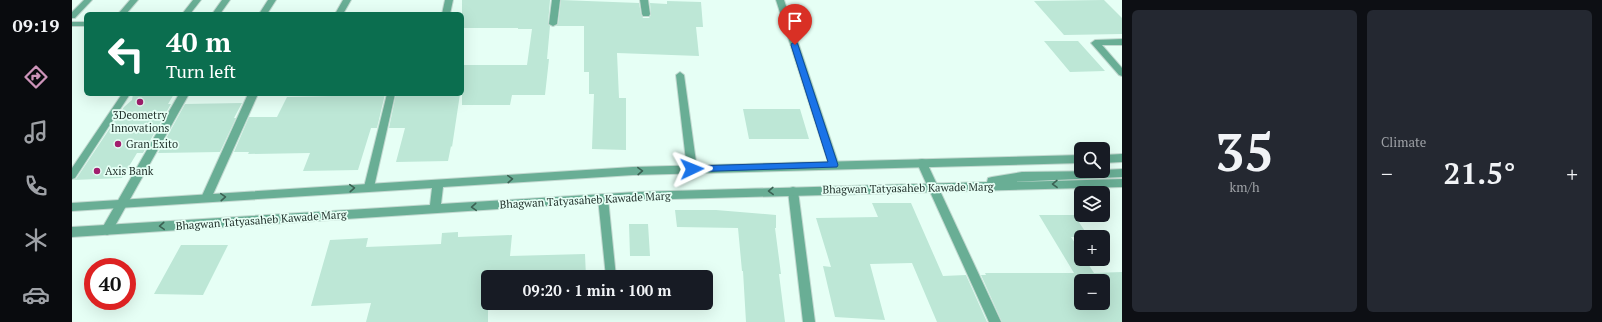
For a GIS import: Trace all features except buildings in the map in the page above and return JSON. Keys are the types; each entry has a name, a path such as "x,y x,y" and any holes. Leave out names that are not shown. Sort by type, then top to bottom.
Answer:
{"street":[{"path":"72,16 88,0"},
{"path":"124,12 134,0"},
{"path":"188,12 197,0"},
{"path":"217,12 226,0"},
{"path":"264,12 272,0"},
{"path":"340,12 347,0"},
{"path":"446,12 449,0"},
{"path":"554,24 556,0"},
{"path":"644,0 646,14"},
{"path":"780,0 834,165"},
{"path":"72,24 84,24"},
{"path":"1122,42 1095,43 1122,73"},
{"path":"680,75 692,169"},
{"path":"108,230 120,205 183,96"},
{"path":"206,198 252,96"},
{"path":"1110,159 1122,158"},
{"path":"72,207 120,205 369,187 692,169 1074,159"},
{"path":"922,163 995,322"},
{"path":"958,187 1022,176 1122,173"},
{"path":"436,209 438,183"},
{"name":"Bhagwan Tatyasaheb Kawade Marg","path":"72,232 604,198 793,191 1122,183"}],"lane":[{"path":"72,175 125,96"},
{"path":"369,187 391,96"},
{"path":"793,191 809,322"},
{"path":"604,198 610,270"}],"place":[{"name":"3Deometry Innovations","path":"140,102"},
{"name":"Gran Exito","path":"118,144"},
{"name":"Axis Bank","path":"97,171"}],"route":[{"path":"692,169 834,165 795,45"}]}
